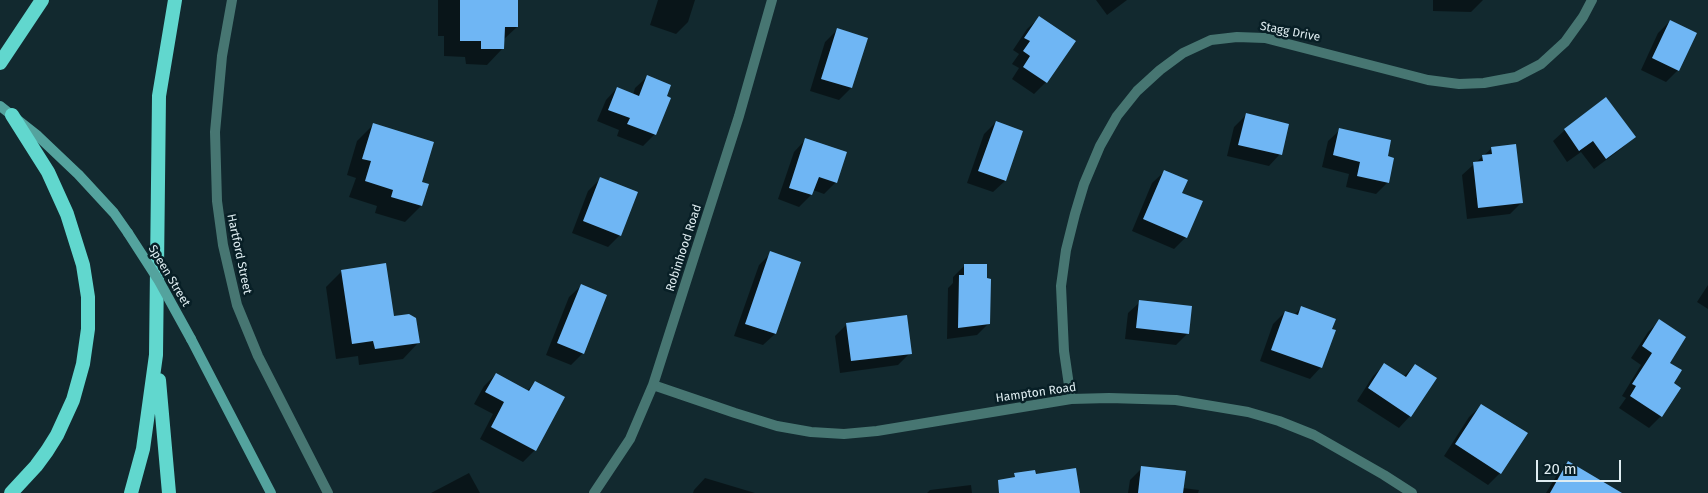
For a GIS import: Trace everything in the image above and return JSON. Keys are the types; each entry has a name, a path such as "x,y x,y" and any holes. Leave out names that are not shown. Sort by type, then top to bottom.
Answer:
{"highway":[{"path":"0,63 42,0"},
{"path":"169,493 156,355 159,96 175,0"},
{"path":"11,493 47,451 69,409 79,382 88,329 88,297 83,265 67,214 48,172 12,116"},
{"path":"131,493 144,440 156,355"}],"main road":[{"name":"Speen Street","path":"0,106 38,136 78,174 114,213 159,281 191,338 271,493"}],"street":[{"name":"Hartford Street","path":"232,0 220,74 215,132 217,201 223,245 237,305 254,348 328,493"},
{"name":"Robinhood Road","path":"594,493 630,439 653,385 734,134 772,0"},
{"name":"Stagg Drive","path":"1071,399 1064,351 1061,286 1066,250 1075,214 1084,184 1100,146 1117,116 1137,92 1160,70 1183,53 1211,40 1237,37 1265,38 1428,80 1459,84 1484,83 1516,77 1541,64 1566,42 1592,0"},
{"name":"Hampton Road","path":"653,385 777,426 811,432 844,434 877,431 1071,399 1176,400 1248,412 1279,421 1314,436 1412,493"}],"building":[{"path":"460,0 518,0 518,27 505,27 504,49 481,49 481,41 460,41"},
{"path":"1039,16 1076,41 1047,83 1023,67 1030,56 1023,51 1030,41 1024,38"},
{"path":"1670,20 1697,33 1679,71 1652,58"},
{"path":"837,28 868,38 852,88 821,79"},
{"path":"647,75 671,85 667,96 671,98 656,135 627,124 630,118 608,110 617,87 639,96"},
{"path":"1606,97 1636,137 1606,159 1593,141 1579,151 1564,129"},
{"path":"1246,113 1289,124 1282,155 1238,145"},
{"path":"996,121 1023,131 1006,181 978,171"},
{"path":"373,123 434,142 422,182 429,184 422,206 391,197 393,190 365,181 371,161 362,159"},
{"path":"1339,128 1391,140 1388,156 1394,158 1389,183 1357,176 1360,162 1333,155"},
{"path":"805,138 847,152 837,183 819,177 812,195 789,188"},
{"path":"1516,144 1523,203 1478,208 1473,162 1483,161 1482,155 1492,154 1491,147"},
{"path":"1164,170 1188,180 1182,193 1203,201 1187,238 1143,219"},
{"path":"600,177 638,192 621,236 583,221"},
{"path":"770,251 801,262 776,334 745,324"},
{"path":"386,263 394,316 409,314 416,318 420,343 375,349 373,341 352,344 341,270"},
{"path":"964,264 987,264 987,278 991,279 990,324 958,328 959,275 964,275"},
{"path":"581,284 607,295 584,354 557,343"},
{"path":"1139,300 1192,306 1189,334 1136,328"},
{"path":"1301,306 1336,319 1332,329 1336,330 1322,368 1271,350 1285,311 1298,315"},
{"path":"907,315 912,354 851,361 846,323"},
{"path":"1659,319 1686,337 1670,363 1682,370 1674,383 1681,388 1662,417 1630,396 1636,386 1632,384 1652,353 1642,346"},
{"path":"1384,363 1406,377 1415,364 1437,378 1411,417 1368,388"},
{"path":"496,373 529,391 535,381 565,397 536,451 491,427 504,402 485,392"},
{"path":"1481,404 1528,433 1501,474 1455,444"},
{"path":"1568,461 1622,493 1550,493"},
{"path":"1141,466 1186,471 1183,493 1138,493"},
{"path":"1076,468 1080,493 999,493 998,480 1015,477 1014,473 1035,470 1036,474"}]}
